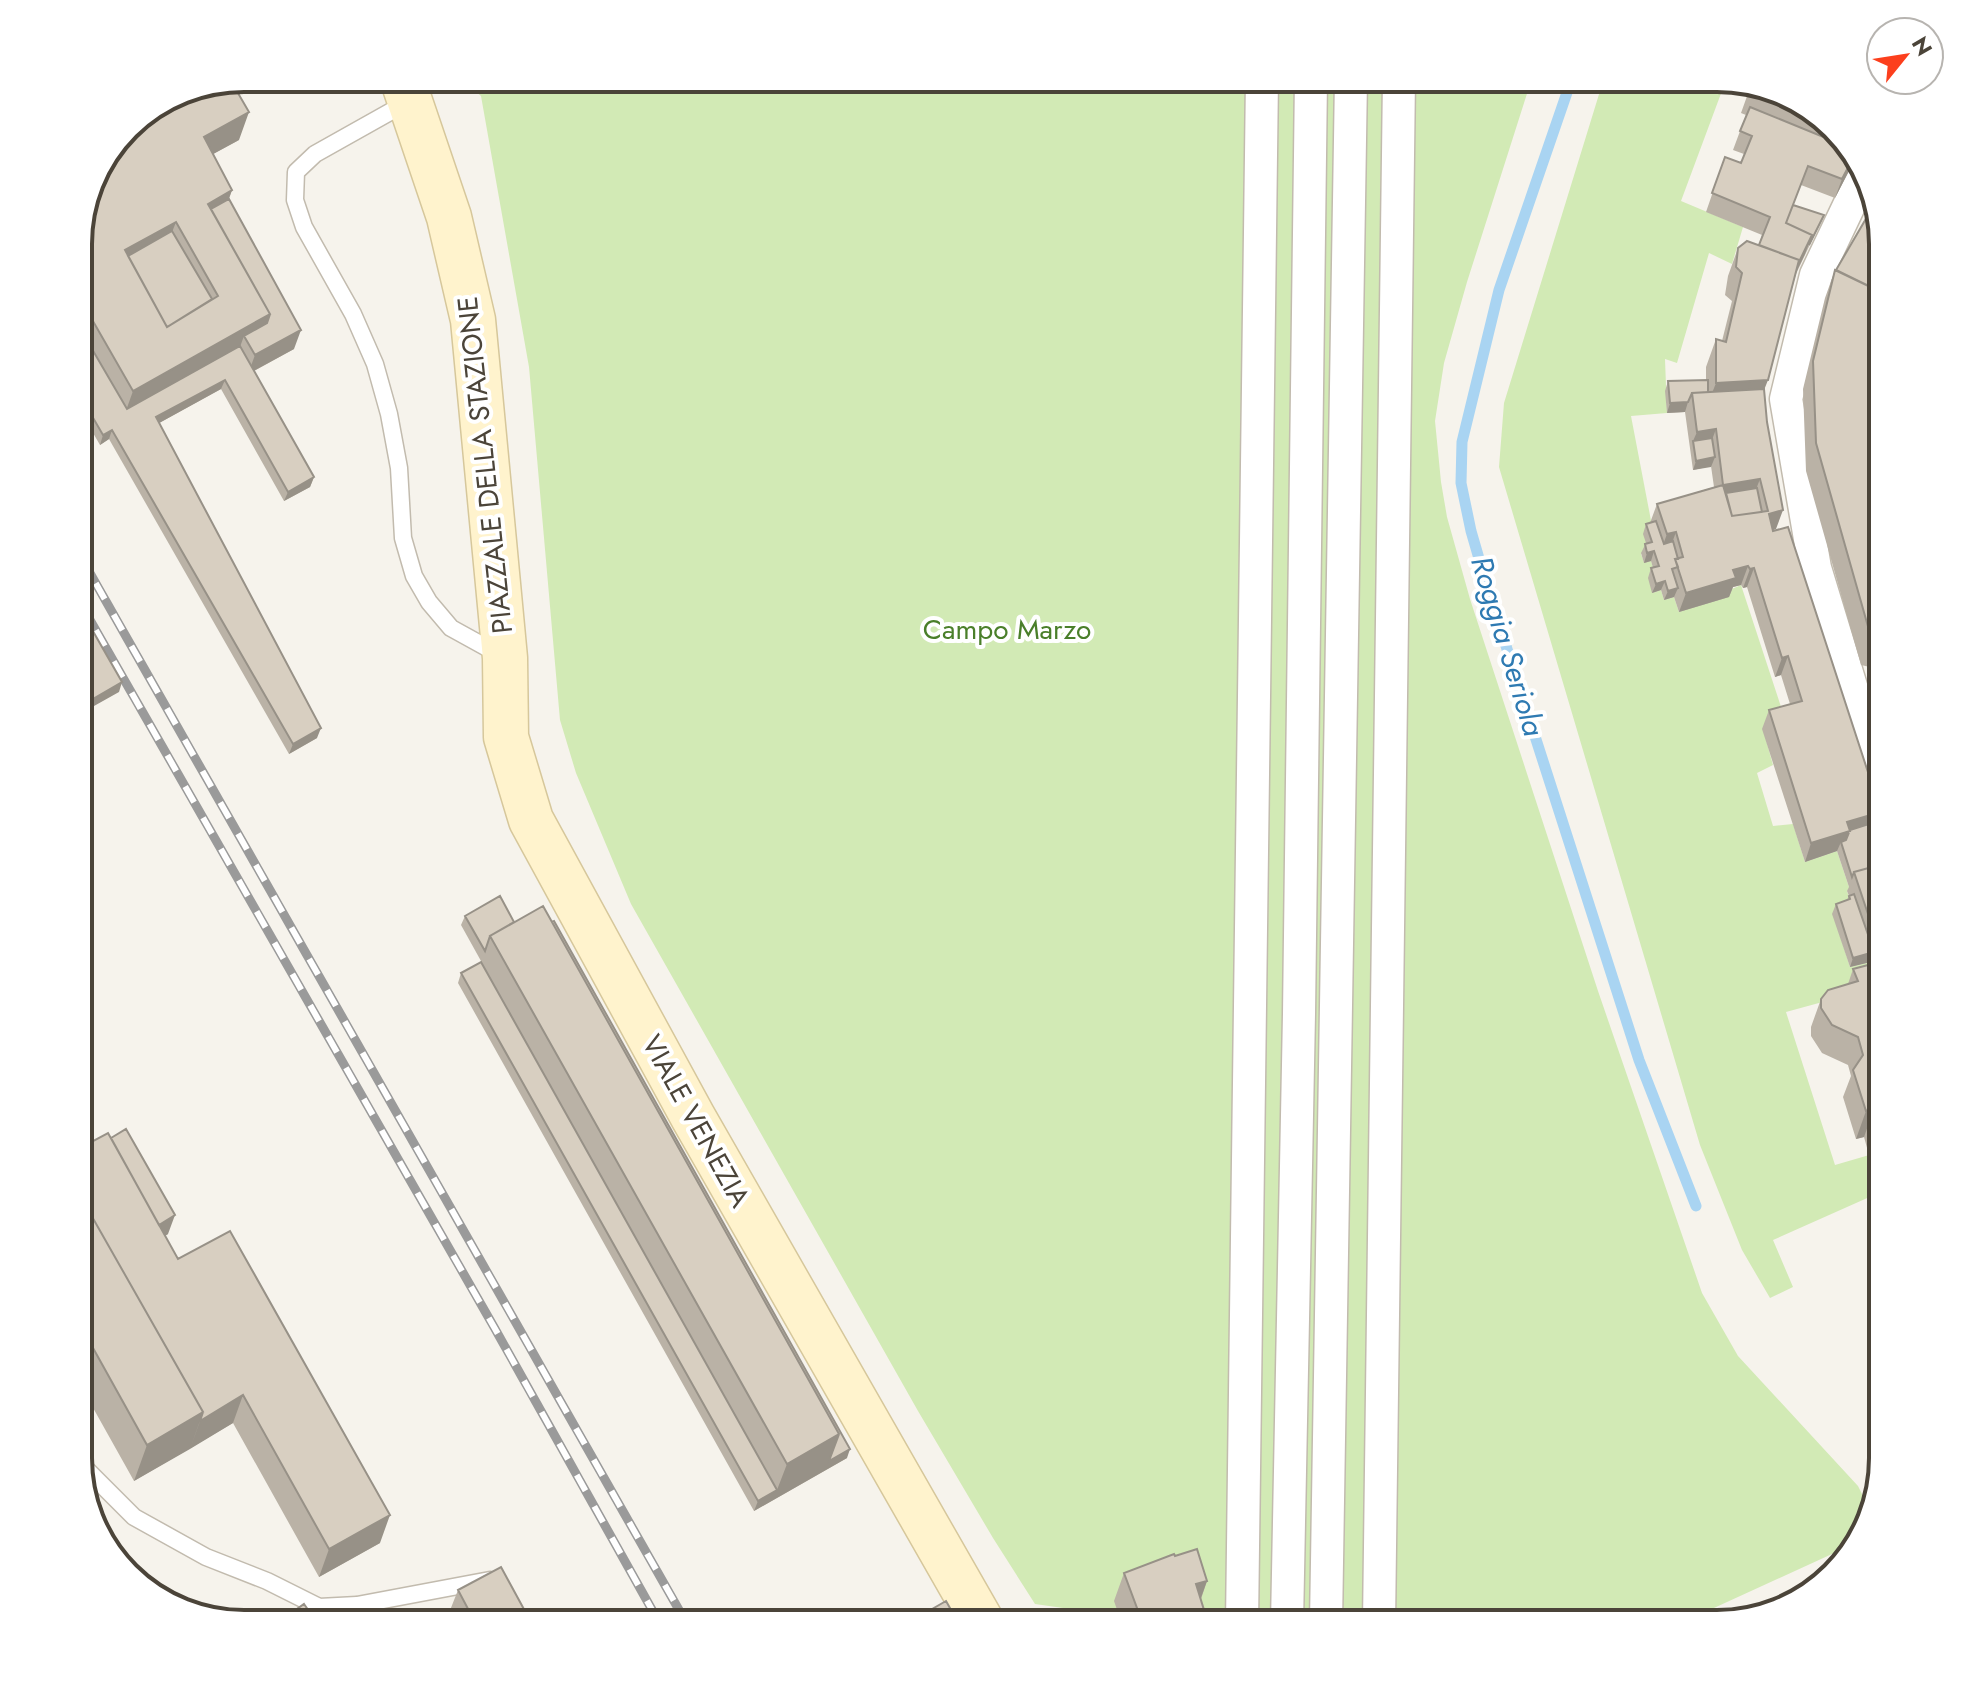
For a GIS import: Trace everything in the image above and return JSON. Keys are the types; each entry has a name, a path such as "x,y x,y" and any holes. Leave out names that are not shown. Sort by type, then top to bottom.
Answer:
{"main road":[{"name":"PIAZZALE DELLA STAZIONE","path":"395,92 436,179 463,268 473,320 505,658"},
{"name":"VIALE VENEZIA","path":"505,658 506,737 531,820 693,1117 963,1596 981,1610"}],"street":[{"path":"1242,1610 1262,92"},
{"path":"1287,1610 1299,1014 1311,92"},
{"path":"1326,1610 1351,92"},
{"path":"1379,1610 1399,92"},
{"path":"1858,187 1816,275 1786,399 1815,568 1869,716"}],"lane":[{"name":"PIAZZALE DELLA STAZIONE","path":"388,92 296,172 295,200 304,227 353,314 375,364 397,455 403,538 414,576 429,602 451,628 505,658"},
{"path":"93,1476 134,1517 206,1557 267,1581 319,1607 357,1605 491,1580 498,1591"}],"green space":[{"name":"Campo Marzo","path":"476,92 1528,92 1444,363 1435,421 1447,517 1470,599 1598,991 1702,1293 1738,1356 1858,1486 1864,1497 1849,1534 1835,1552 1710,1610 1064,1610 1035,1604 918,1411 631,904 576,773 560,720 529,367 481,96"},
{"path":"1600,92 1722,92 1681,201 1743,227 1732,264 1709,253 1677,363 1665,359 1667,413 1631,416 1653,531 1648,551 1641,554 1644,562 1651,561 1655,575 1652,593 1661,590 1664,600 1674,597 1679,612 1741,585 1786,722 1763,729 1773,765 1757,773 1773,826 1793,824 1805,862 1837,851 1850,890 1847,891 1851,903 1833,914 1850,967 1869,962 1869,989 1786,1012 1835,1165 1869,1155 1869,1197 1773,1240 1793,1287 1770,1298 1742,1250 1700,1145 1499,467 1504,403"}],"building":[{"path":"238,92 249,112 204,137 232,190 208,204 270,314 133,391 92,319 92,234 100,195 123,151 151,123 195,100","holes":["176,222 218,296 167,327 125,250"]},
{"path":"1750,107 1824,137 1838,151 1848,168 1842,179 1808,166 1786,223 1812,235 1798,264 1799,260 1759,245 1770,217 1712,193 1725,157 1741,163 1752,136 1740,131"},
{"path":"229,199 301,330 255,355 244,336 267,323 270,314 211,209"},
{"path":"1793,205 1824,215 1809,245 1812,235 1786,223"},
{"path":"1867,218 1869,286 1836,270"},
{"path":"172,231 212,299 167,327 128,256"},
{"path":"1747,241 1799,260 1768,380 1716,383 1716,339 1726,342 1742,273 1736,267 1738,248"},
{"path":"1835,270 1869,286 1869,630 1816,443 1813,361"},
{"path":"240,346 314,477 288,492 225,380 156,417 321,728 293,744 112,430 103,435 92,416 92,349 127,409"},
{"path":"1708,380 1708,392 1692,393 1688,402 1670,403 1668,381"},
{"path":"1764,389 1783,510 1769,514 1773,531 1788,527 1869,775 1869,816 1847,822 1850,831 1811,843 1769,710 1802,701 1788,656 1782,658 1754,568 1748,566 1733,570 1736,578 1686,593 1675,559 1683,557 1676,532 1667,534 1657,504 1723,485 1716,429 1697,432 1692,393","holes":["1760,479 1768,511 1732,516 1723,485"]},
{"path":"1712,438 1715,457 1696,461 1693,441"},
{"path":"1757,488 1762,512 1732,516 1726,493"},
{"path":"1656,521 1664,544 1673,541 1678,559 1675,559 1678,567 1672,569 1678,588 1668,591 1665,581 1656,584 1651,568 1659,566 1654,551 1647,553 1645,544 1652,542 1646,524"},
{"path":"92,630 122,682 92,699"},
{"path":"1869,824 1869,868 1854,872 1852,877 1841,842 1846,840 1850,830"},
{"path":"1869,868 1869,917 1854,872"},
{"path":"1854,894 1869,938 1869,953 1853,958 1836,904 1850,899 1849,896"},
{"path":"500,896 514,922 490,936 485,951 465,916"},
{"path":"543,906 839,1434 787,1464 490,936"},
{"path":"554,921 850,1449 829,1461 839,1434"},
{"path":"481,962 777,1490 758,1501 461,973"},
{"path":"1869,965 1869,1110 1866,1111 1853,1070 1863,1055 1858,1037 1832,1025 1821,1008 1821,999 1828,990 1858,981 1853,969"},
{"path":"126,1129 175,1215 159,1225 111,1138"},
{"path":"108,1133 178,1259 230,1231 390,1515 329,1549 243,1395 200,1421 203,1412 92,1217 92,1142"},
{"path":"92,1217 203,1412 147,1445 92,1346"},
{"path":"1197,1549 1207,1581 1196,1584 1204,1610 1138,1610 1124,1573"},
{"path":"501,1567 524,1610 469,1610 458,1590"},
{"path":"946,1601 951,1610 930,1610"}],"waterway":[{"name":"Roggia Seriola","path":"1567,92 1499,290 1462,442 1461,483 1489,593 1639,1060 1696,1206"}],"railway":[{"path":"92,577 679,1610"},
{"path":"92,624 652,1610"}]}
